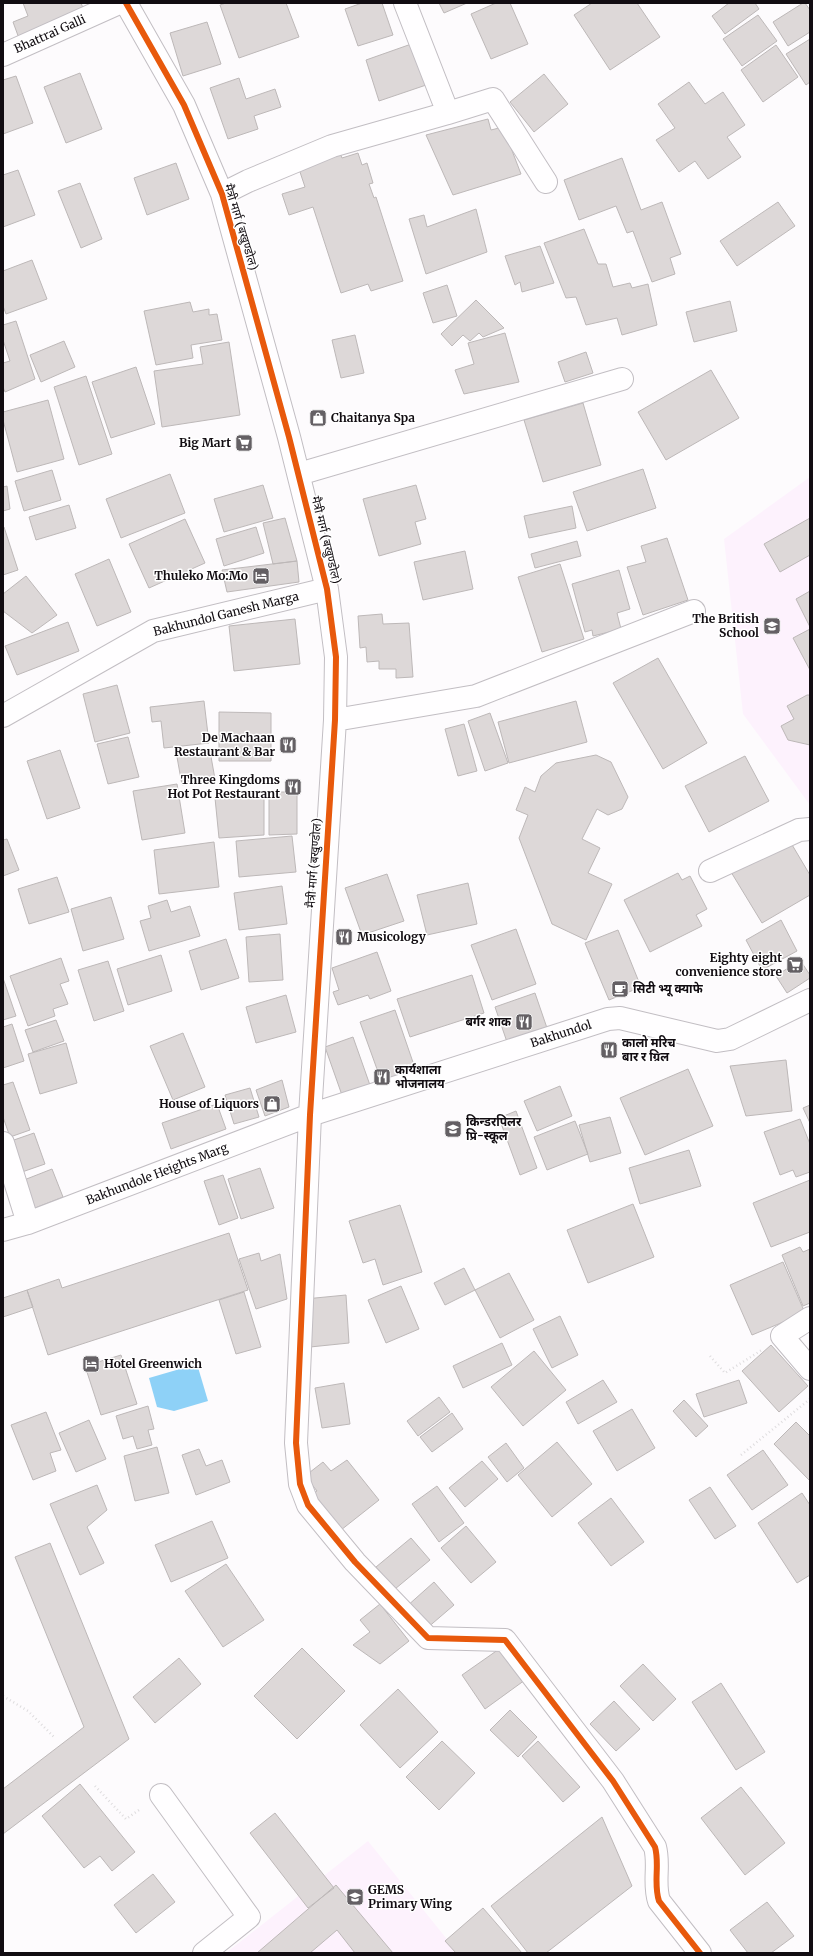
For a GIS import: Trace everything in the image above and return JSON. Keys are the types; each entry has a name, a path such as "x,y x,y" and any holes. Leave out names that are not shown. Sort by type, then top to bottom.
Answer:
{"street":[{"name":"Bhattrai Galli","path":"3,55 119,3"},
{"name":"मैत्री मार्ग (बखुण्डोल)","path":"126,3 184,105 222,194 299,474 327,589 336,657 335,720 310,1114 296,1443 300,1484 308,1505 355,1562 428,1638 505,1640 613,1781 655,1847 657,1854 656,1892 659,1901 700,1953"},
{"path":"405,3 448,113"},
{"path":"222,194 248,181 332,146 492,99 546,182"},
{"path":"299,474 622,378"},
{"name":"Bakhundol Ganesh Marga","path":"3,716 153,631 327,589"},
{"path":"335,720 476,696 694,611"},
{"path":"710,870 799,830 810,829"},
{"name":"Bakhundol","path":"310,1114 608,1019 620,1018 717,1041 730,1039 810,1000"},
{"name":"Bakhundole Heights Marg","path":"3,1230 28,1224 310,1114"},
{"path":"3,1143 28,1224"},
{"path":"810,1318 782,1336 810,1369"},
{"path":"161,1795 249,1917 204,1953"}],"path":[{"path":"710,1356 725,1373 782,1336"},
{"path":"741,1455 810,1399"},
{"path":"3,1696 28,1711 54,1737"},
{"path":"95,1786 126,1819 161,1795"}],"shaded area":[{"name":"The British School","path":"810,477 810,805 743,714 724,539"},
{"name":"GEMS Primary Wing","path":"368,1841 458,1953 226,1953"}],"water":[{"path":"197,1364 208,1401 174,1411 157,1407 149,1378"}],"building":[{"path":"23,3 81,3 86,15 20,41 13,22 28,16"},
{"path":"226,3 286,3 299,37 239,58 220,5"},
{"path":"362,3 382,3 393,35 358,46 345,9"},
{"path":"439,3 467,3 444,13"},
{"path":"496,3 510,3 528,44 491,59 471,14"},
{"path":"592,3 637,3 660,37 610,70 574,15"},
{"path":"729,3 755,3 759,9 725,34 712,16"},
{"path":"805,3 810,10 810,32 788,46 773,22"},
{"path":"758,15 777,41 742,66 723,39"},
{"path":"207,22 221,64 183,76 170,33"},
{"path":"810,39 810,82 806,85 786,54"},
{"path":"417,42 435,82 379,101 366,60"},
{"path":"776,45 798,77 763,102 741,70"},
{"path":"80,73 102,129 66,143 44,87"},
{"path":"544,74 568,104 534,132 510,102"},
{"path":"16,76 33,123 3,134 3,80"},
{"path":"239,78 246,99 275,89 281,107 254,116 258,129 228,139 210,88"},
{"path":"689,82 705,104 723,92 745,125 727,137 741,157 708,179 695,161 679,172 656,140 675,128 658,104"},
{"path":"488,119 491,130 503,127 521,174 453,195 426,135"},
{"path":"340,153 342,158 358,153 362,165 367,163 373,183 369,184 374,198 376,197 403,281 371,291 368,284 341,293 313,207 289,215 282,194 305,187 298,166"},
{"path":"622,158 641,210 662,202 681,254 670,258 675,274 652,282 633,231 627,233 616,206 579,220 564,180"},
{"path":"176,163 189,199 147,215 134,178"},
{"path":"18,170 35,215 3,227 3,175"},
{"path":"80,183 102,239 81,248 58,191"},
{"path":"778,202 795,226 737,266 720,241"},
{"path":"476,209 487,252 426,274 409,219 424,215 427,227"},
{"path":"584,229 598,264 606,264 613,287 630,283 632,288 648,284 657,325 622,335 617,318 586,325 576,297 566,298 544,243"},
{"path":"540,246 554,283 522,292 520,282 515,285 505,256"},
{"path":"32,260 47,299 6,314 3,306 3,271"},
{"path":"447,285 457,316 433,323 423,293"},
{"path":"476,300 504,328 483,337 479,333 470,341 463,335 452,346 441,334"},
{"path":"730,301 737,331 694,342 686,312"},
{"path":"190,302 193,312 209,309 209,315 217,314 222,340 191,345 193,358 156,365 144,311"},
{"path":"16,321 35,379 5,392 3,387 3,363 10,361 3,340 3,325"},
{"path":"505,333 519,382 464,394 455,370 474,364 468,343"},
{"path":"355,335 364,373 341,378 332,340"},
{"path":"64,341 75,367 41,382 30,355"},
{"path":"229,342 240,415 162,427 154,371 203,364 200,347"},
{"path":"586,352 593,373 565,382 558,362"},
{"path":"136,367 155,424 111,438 92,382"},
{"path":"711,370 739,418 666,460 638,412"},
{"path":"86,376 112,454 79,465 54,387"},
{"path":"48,400 64,459 17,472 3,420 3,412"},
{"path":"583,403 601,465 543,482 524,420"},
{"path":"643,469 656,508 587,531 573,492"},
{"path":"52,470 61,500 24,511 15,481"},
{"path":"170,474 185,513 121,538 106,499"},
{"path":"263,485 273,518 224,532 214,499"},
{"path":"416,485 426,519 415,522 421,544 379,556 363,499"},
{"path":"7,486 10,509 3,511 3,487"},
{"path":"69,505 76,528 36,540 29,517"},
{"path":"572,506 576,528 529,538 524,516"},
{"path":"285,518 297,561 273,564 263,523"},
{"path":"810,518 810,555 780,572 764,544"},
{"path":"185,519 205,563 149,588 129,544"},
{"path":"4,527 18,570 3,575 3,528"},
{"path":"256,527 264,553 224,566 216,539"},
{"path":"667,538 688,600 643,615 627,567 646,562 641,546"},
{"path":"577,541 581,556 535,568 531,554"},
{"path":"465,551 473,589 423,600 414,562"},
{"path":"109,559 131,612 97,626 75,574"},
{"name":"Thuleko Mo:Mo","path":"297,561 299,582 227,592 222,570"},
{"path":"560,564 584,639 542,652 518,577"},
{"path":"619,570 630,609 617,613 621,629 593,636 592,630 585,632 572,584"},
{"path":"26,576 57,615 32,633 3,611 3,594"},
{"path":"810,591 810,627 796,599"},
{"path":"382,614 383,624 409,623 413,677 396,678 396,669 379,669 379,661 367,662 366,647 360,648 358,616"},
{"path":"295,619 300,664 234,671 229,626"},
{"path":"68,622 79,651 17,675 5,646"},
{"path":"810,629 810,670 793,638"},
{"path":"658,658 707,743 663,769 613,683"},
{"path":"117,685 130,733 95,742 83,694"},
{"path":"807,695 810,695 810,745 788,740 781,726 794,719 787,706"},
{"path":"204,701 209,743 164,748 161,721 152,722 150,707"},
{"path":"576,701 587,742 509,763 498,722"},
{"path":"219,712 271,713 271,761 219,761"},
{"path":"490,713 508,763 485,771 468,721"},
{"path":"464,724 477,771 458,776 445,729"},
{"path":"128,737 139,777 108,784 97,744"},
{"path":"60,750 80,808 47,819 27,761"},
{"path":"210,751 215,779 182,785 177,757"},
{"path":"596,755 611,762 628,797 622,809 608,815 597,809 582,839 600,848 588,873 612,884 586,940 552,924 519,838 528,815 516,810 525,787 535,792 541,776 556,763"},
{"path":"745,756 769,801 709,832 685,786"},
{"path":"177,784 185,833 142,840 133,791"},
{"path":"269,792 297,792 297,834 269,835"},
{"path":"264,795 264,835 219,838 215,798"},
{"path":"292,836 296,872 239,877 236,841"},
{"path":"788,838 810,875 810,895 762,923 731,872"},
{"path":"7,839 19,870 3,876 3,840"},
{"path":"214,842 219,887 159,894 154,850"},
{"path":"678,873 682,880 690,876 707,909 696,915 702,926 650,952 624,900"},
{"path":"387,874 404,921 362,935 345,888"},
{"path":"57,877 69,912 29,924 18,889"},
{"path":"468,883 477,924 427,935 417,895"},
{"path":"282,886 287,924 239,930 234,893"},
{"path":"111,897 124,939 83,951 71,909"},
{"path":"167,900 171,912 190,906 200,936 149,951 140,921 151,918 148,906"},
{"path":"781,920 797,951 762,970 746,940"},
{"path":"516,929 536,984 492,1000 471,945"},
{"path":"618,930 641,987 609,1000 585,943"},
{"path":"280,934 283,980 249,982 246,937"},
{"path":"226,939 239,978 201,990 189,951"},
{"path":"377,952 391,991 370,999 368,995 338,1005 333,992 339,990 332,968"},
{"path":"161,955 172,991 128,1005 117,969"},
{"path":"61,958 69,981 60,984 68,1004 53,1009 55,1016 28,1026 10,976"},
{"path":"800,960 810,975 810,978 787,993 776,976"},
{"path":"108,961 124,1011 94,1021 78,970"},
{"path":"472,975 484,1013 410,1037 397,999"},
{"path":"3,978 16,1016 3,1020"},
{"path":"535,993 547,1028 507,1042 495,1007"},
{"path":"286,995 296,1032 256,1043 246,1007"},
{"path":"395,1010 416,1071 382,1083 360,1022"},
{"path":"56,1020 64,1041 33,1052 25,1030"},
{"path":"12,1024 24,1061 3,1068 3,1027"},
{"path":"183,1033 205,1087 173,1100 150,1046"},
{"path":"353,1037 371,1088 343,1098 325,1047"},
{"path":"66,1043 77,1083 40,1094 28,1054"},
{"path":"786,1060 792,1111 746,1116 730,1066"},
{"path":"688,1069 713,1126 645,1155 620,1098"},
{"path":"282,1080 289,1107 265,1116 256,1090"},
{"path":"13,1082 30,1130 10,1137 3,1117 3,1085"},
{"path":"560,1086 572,1116 537,1131 524,1101"},
{"path":"250,1088 259,1117 234,1124 225,1095"},
{"path":"217,1104 226,1129 171,1149 162,1123"},
{"path":"810,1105 810,1123 803,1108"},
{"path":"516,1111 537,1168 520,1175 499,1118"},
{"path":"610,1117 621,1153 590,1162 579,1125"},
{"path":"800,1119 810,1144 810,1172 796,1177 793,1170 780,1175 764,1132"},
{"path":"575,1121 588,1154 547,1170 534,1137"},
{"path":"34,1133 45,1164 22,1172 11,1141"},
{"path":"689,1150 701,1186 640,1204 629,1168"},
{"path":"260,1168 274,1208 241,1219 228,1179"},
{"path":"52,1169 63,1197 35,1208 24,1180"},
{"path":"223,1175 238,1218 219,1225 204,1181"},
{"path":"810,1180 810,1232 771,1247 753,1203"},
{"path":"633,1204 654,1257 588,1283 567,1230"},
{"path":"400,1205 422,1272 383,1285 375,1259 363,1263 349,1221"},
{"path":"229,1233 248,1290 48,1355 27,1290 59,1279 62,1288"},
{"path":"800,1247 803,1252 810,1249 810,1303 803,1306 782,1255"},
{"path":"259,1253 261,1261 280,1254 287,1299 256,1309 239,1259"},
{"path":"783,1262 805,1313 752,1335 730,1285"},
{"path":"464,1268 475,1290 445,1305 434,1283"},
{"path":"509,1273 534,1320 500,1338 475,1290"},
{"path":"401,1286 419,1329 386,1343 368,1300"},
{"path":"27,1290 33,1307 3,1317 3,1298"},
{"path":"244,1292 261,1347 236,1354 219,1300"},
{"path":"346,1295 349,1343 310,1347 305,1299"},
{"path":"560,1316 578,1355 552,1368 533,1329"},
{"path":"502,1343 512,1365 463,1388 453,1366"},
{"path":"771,1345 808,1386 779,1412 742,1371"},
{"path":"534,1351 566,1390 523,1426 491,1387"},
{"path":"121,1355 137,1404 101,1415 85,1366"},
{"path":"603,1380 617,1402 578,1424 566,1402"},
{"path":"739,1380 747,1403 704,1417 696,1394"},
{"path":"344,1383 350,1424 322,1428 315,1388"},
{"path":"439,1397 450,1412 418,1436 407,1421"},
{"path":"684,1400 708,1426 696,1437 673,1411"},
{"path":"148,1406 154,1429 148,1430 152,1445 137,1449 133,1436 123,1439 116,1416"},
{"path":"632,1409 655,1448 617,1471 593,1431"},
{"path":"46,1412 61,1450 50,1453 56,1471 33,1480 11,1425"},
{"path":"452,1413 463,1429 432,1452 420,1437"},
{"path":"89,1420 106,1459 76,1472 59,1433"},
{"path":"796,1422 810,1436 810,1481 774,1444"},
{"path":"557,1442 592,1484 552,1517 518,1475"},
{"path":"506,1443 524,1468 507,1482 488,1457"},
{"path":"157,1447 169,1493 135,1501 124,1456"},
{"path":"199,1449 206,1466 222,1460 230,1482 196,1495 182,1455"},
{"path":"763,1450 788,1485 752,1510 727,1475"},
{"path":"347,1460 379,1500 341,1530 312,1494 317,1491 305,1476 323,1462 331,1471"},
{"path":"482,1461 498,1479 465,1507 449,1488"},
{"path":"97,1485 107,1510 87,1527 104,1563 80,1575 50,1504"},
{"path":"437,1486 464,1523 439,1542 412,1504"},
{"path":"710,1487 736,1526 715,1539 689,1500"},
{"path":"802,1493 810,1505 810,1575 797,1583 758,1523"},
{"path":"611,1498 644,1542 611,1566 578,1523"},
{"path":"212,1521 228,1558 171,1582 155,1545"},
{"path":"466,1526 496,1562 471,1583 441,1548"},
{"path":"411,1538 430,1560 395,1589 376,1567"},
{"path":"50,1543 129,1739 3,1834 3,1789 84,1727 15,1557"},
{"path":"226,1564 264,1620 223,1647 185,1591"},
{"path":"434,1582 454,1605 426,1629 406,1607"},
{"path":"380,1604 409,1641 380,1664 353,1645 370,1632 360,1620"},
{"path":"502,1647 525,1680 485,1709 462,1675"},
{"path":"302,1648 345,1691 297,1739 254,1696"},
{"path":"179,1658 201,1684 155,1723 133,1697"},
{"path":"643,1664 676,1699 653,1721 620,1686"},
{"path":"721,1683 765,1752 736,1770 692,1702"},
{"path":"398,1689 438,1732 400,1768 360,1725"},
{"path":"614,1701 640,1729 616,1751 590,1724"},
{"path":"510,1710 537,1737 518,1757 490,1730"},
{"path":"442,1741 475,1773 439,1810 406,1777"},
{"path":"538,1741 580,1787 563,1802 522,1756"},
{"path":"80,1784 135,1852 112,1871 100,1856 84,1868 42,1816"},
{"path":"741,1787 785,1843 745,1875 701,1818"},
{"path":"275,1813 334,1888 308,1908 250,1833"},
{"path":"602,1817 632,1886 546,1953 528,1953 491,1906"},
{"path":"153,1874 175,1902 136,1933 114,1905"},
{"path":"336,1885 393,1953 355,1953 337,1930 310,1953 257,1953"},
{"path":"767,1902 794,1936 771,1953 748,1953 730,1930"},
{"path":"483,1908 522,1953 456,1953 445,1941"}],"cycle path":[{"path":"126,3 184,105 222,194 289,437 327,589 336,657 335,720 310,1115 296,1443 300,1484 308,1505 355,1562 428,1638 505,1640 613,1781 655,1847 657,1860 657,1894 659,1901 700,1953"}],"place":[{"name":"Chaitanya Spa","path":"318,418"},
{"name":"Big Mart","path":"244,443"},
{"name":"Thuleko Mo:Mo","path":"261,576"},
{"name":"The British School","path":"772,626"},
{"name":"De Machaan Restaurant & Bar","path":"288,745"},
{"name":"Three Kingdoms Hot Pot Restaurant","path":"293,787"},
{"name":"Musicology","path":"344,937"},
{"name":"Eighty eight convenience store","path":"795,965"},
{"name":"सिटी भ्यू क्याफे","path":"620,989"},
{"name":"बर्गर शाक","path":"524,1022"},
{"name":"कालो मरिच बार र ग्रिल","path":"609,1050"},
{"name":"कार्यशाला भोजनालय","path":"382,1077"},
{"name":"House of Liquors","path":"272,1104"},
{"name":"किन्डरपिलर प्रि-स्कूल","path":"453,1129"},
{"name":"Hotel Greenwich","path":"91,1364"},
{"name":"GEMS Primary Wing","path":"355,1897"}]}
